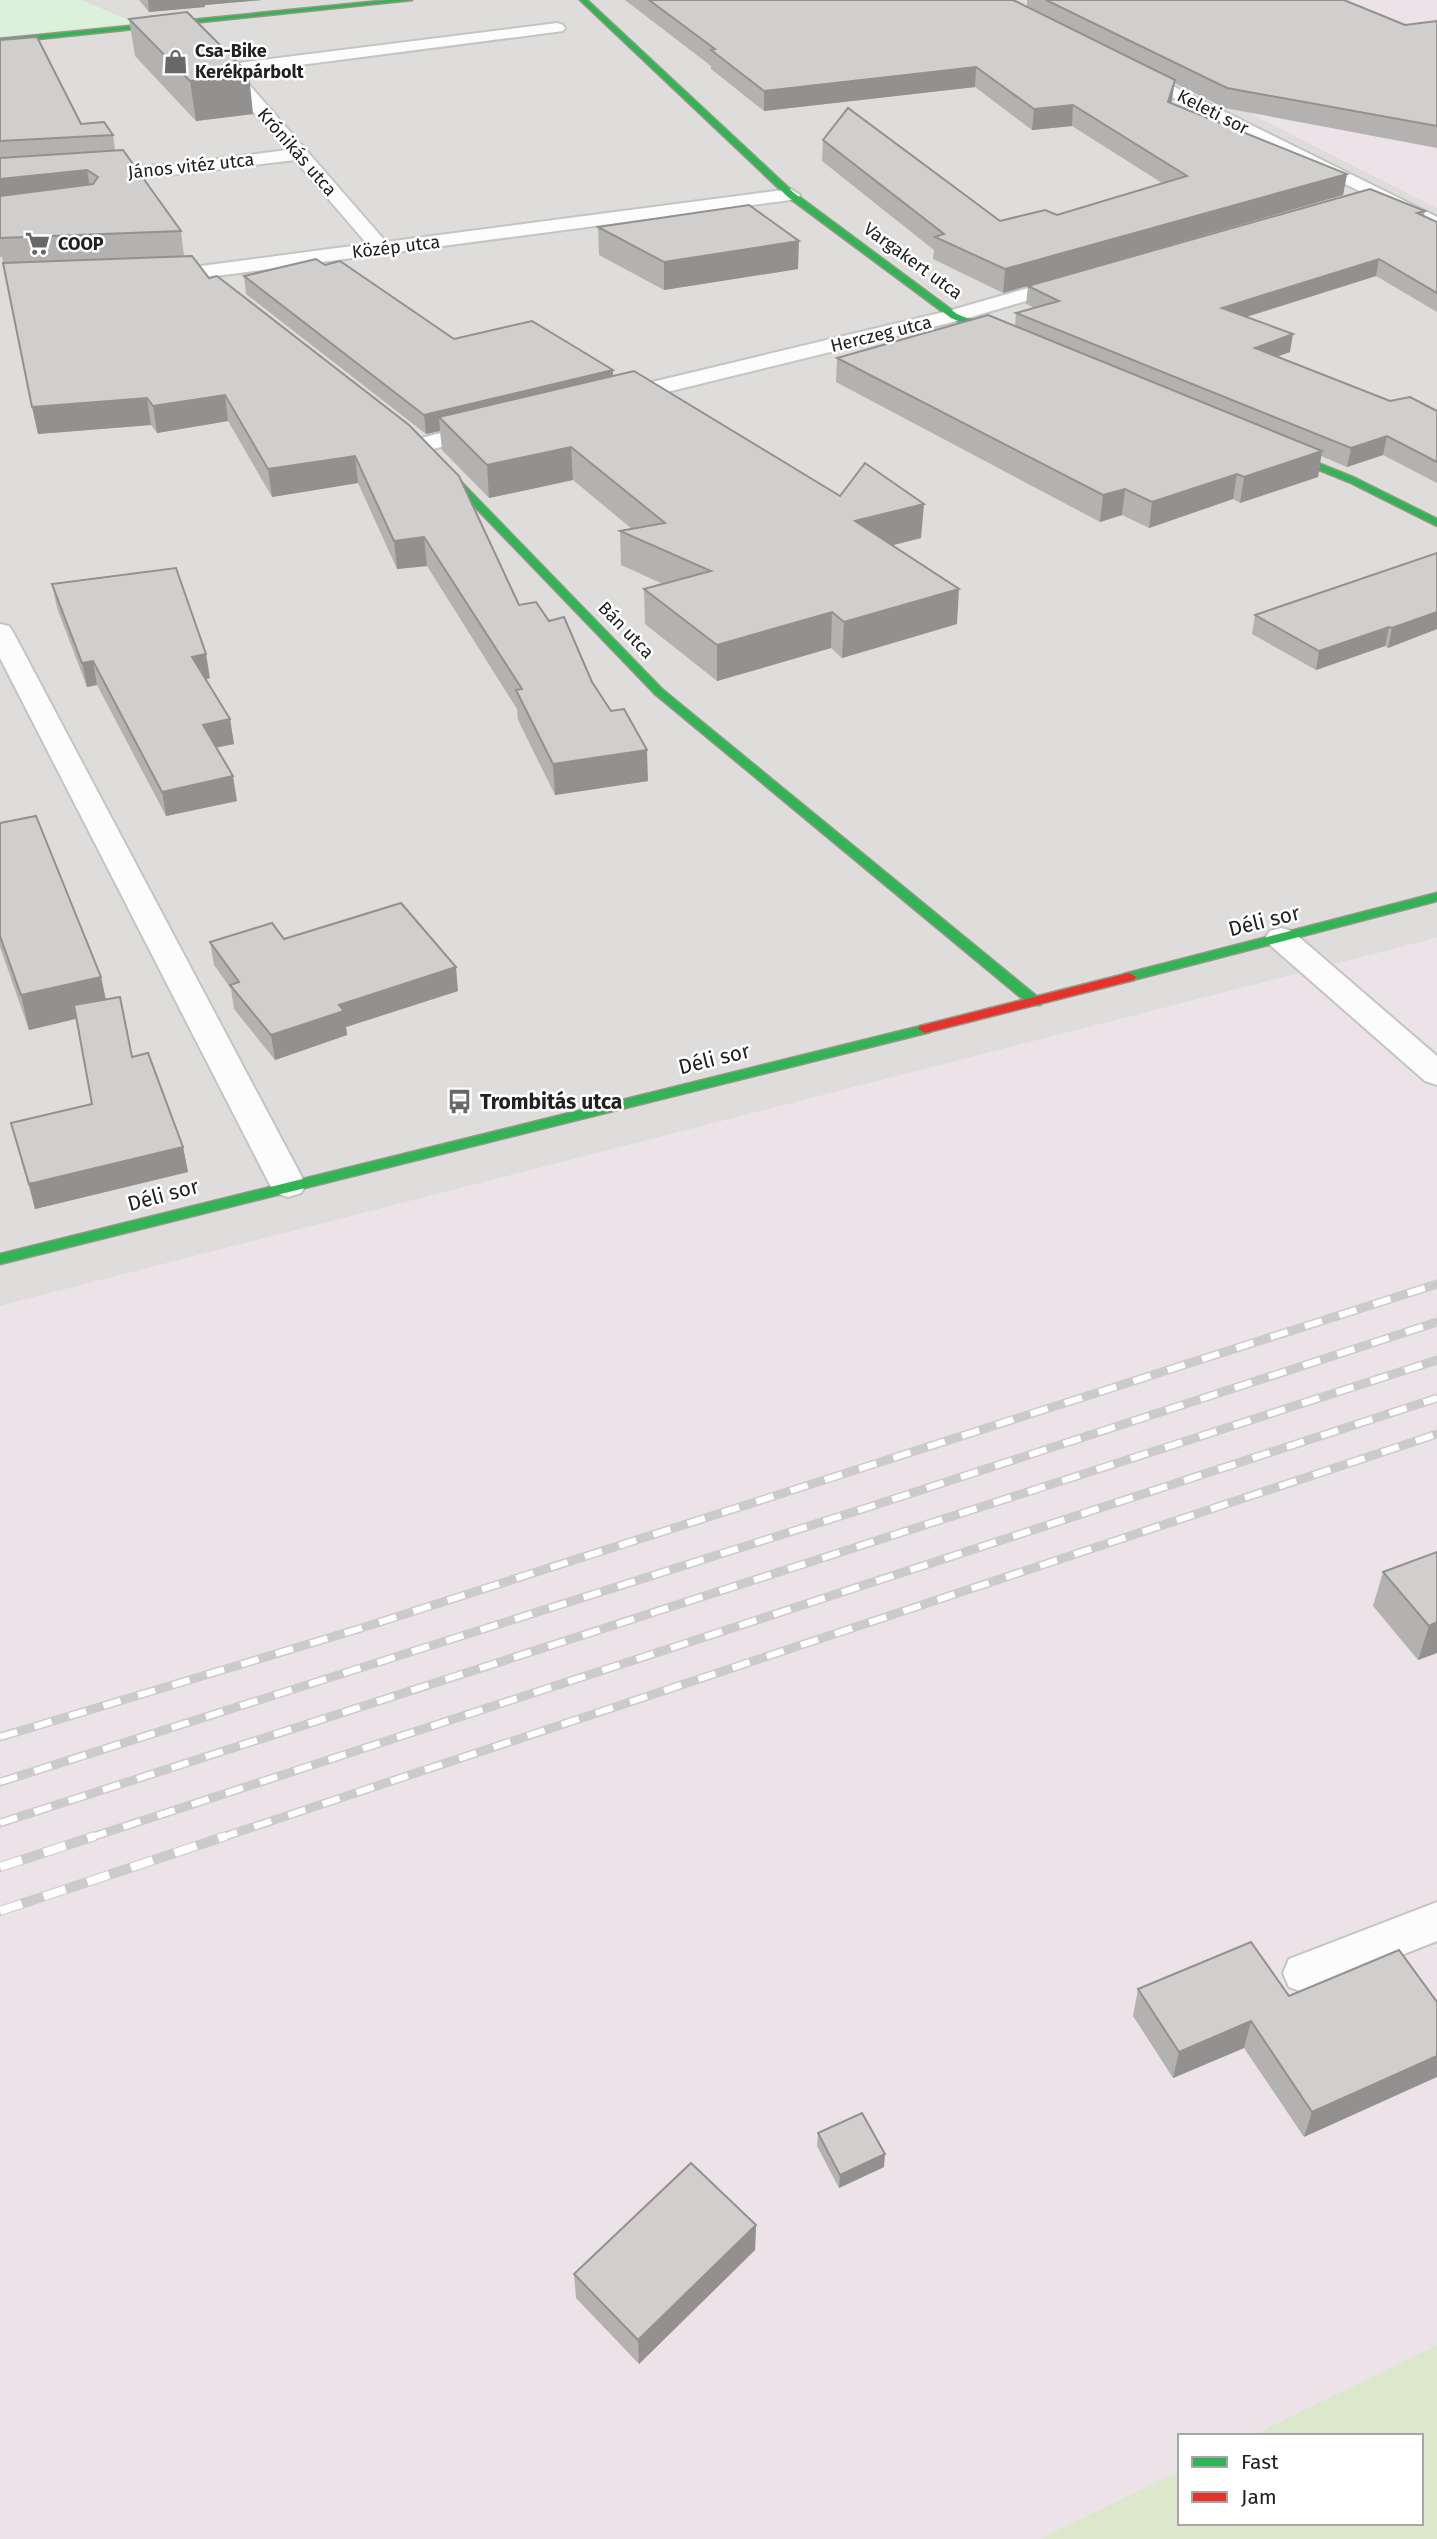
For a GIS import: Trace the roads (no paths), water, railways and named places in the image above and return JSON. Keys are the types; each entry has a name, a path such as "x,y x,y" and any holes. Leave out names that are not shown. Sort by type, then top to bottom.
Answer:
{"street":[{"path":"0,41 409,0"},
{"name":"Vargakert utca","path":"583,0 791,195 954,316 1031,348"},
{"name":"Krónikás utca","path":"187,21 225,70 382,248"},
{"path":"225,70 556,28"},
{"name":"Keleti sor","path":"1114,62 1437,224"},
{"name":"János vitéz utca","path":"0,181 181,169 299,154"},
{"path":"1350,201 1376,194"},
{"name":"Közép utca","path":"134,275 201,272 791,195"},
{"path":"201,272 223,289"},
{"name":"Herczeg utca","path":"594,403 954,316 1099,274"},
{"path":"415,441 514,422"},
{"path":"1249,438 1352,480 1437,523"},
{"name":"Bán utca","path":"415,441 659,692 1035,1002"},
{"path":"0,632 288,1185"},
{"name":"Déli sor","path":"0,1259 288,1185 1035,1002 1437,897"},
{"path":"1281,938 1437,1074"}],"lane":[{"path":"1305,1973 1437,1921"}],"railway":[{"path":"0,1737 355,1630 1437,1284"},
{"path":"0,1782 869,1507 1437,1322"},
{"path":"0,1823 1437,1360"},
{"path":"89,1838 1437,1398"},
{"path":"220,1838 1437,1434"},
{"path":"0,1867 95,1836"},
{"path":"0,1911 226,1836"}],"place":[{"name":"Csa-Bike Kerékpárbolt","path":"175,61"},
{"name":"COOP","path":"38,244"},
{"name":"Trombitás utca","path":"460,1102"}]}
